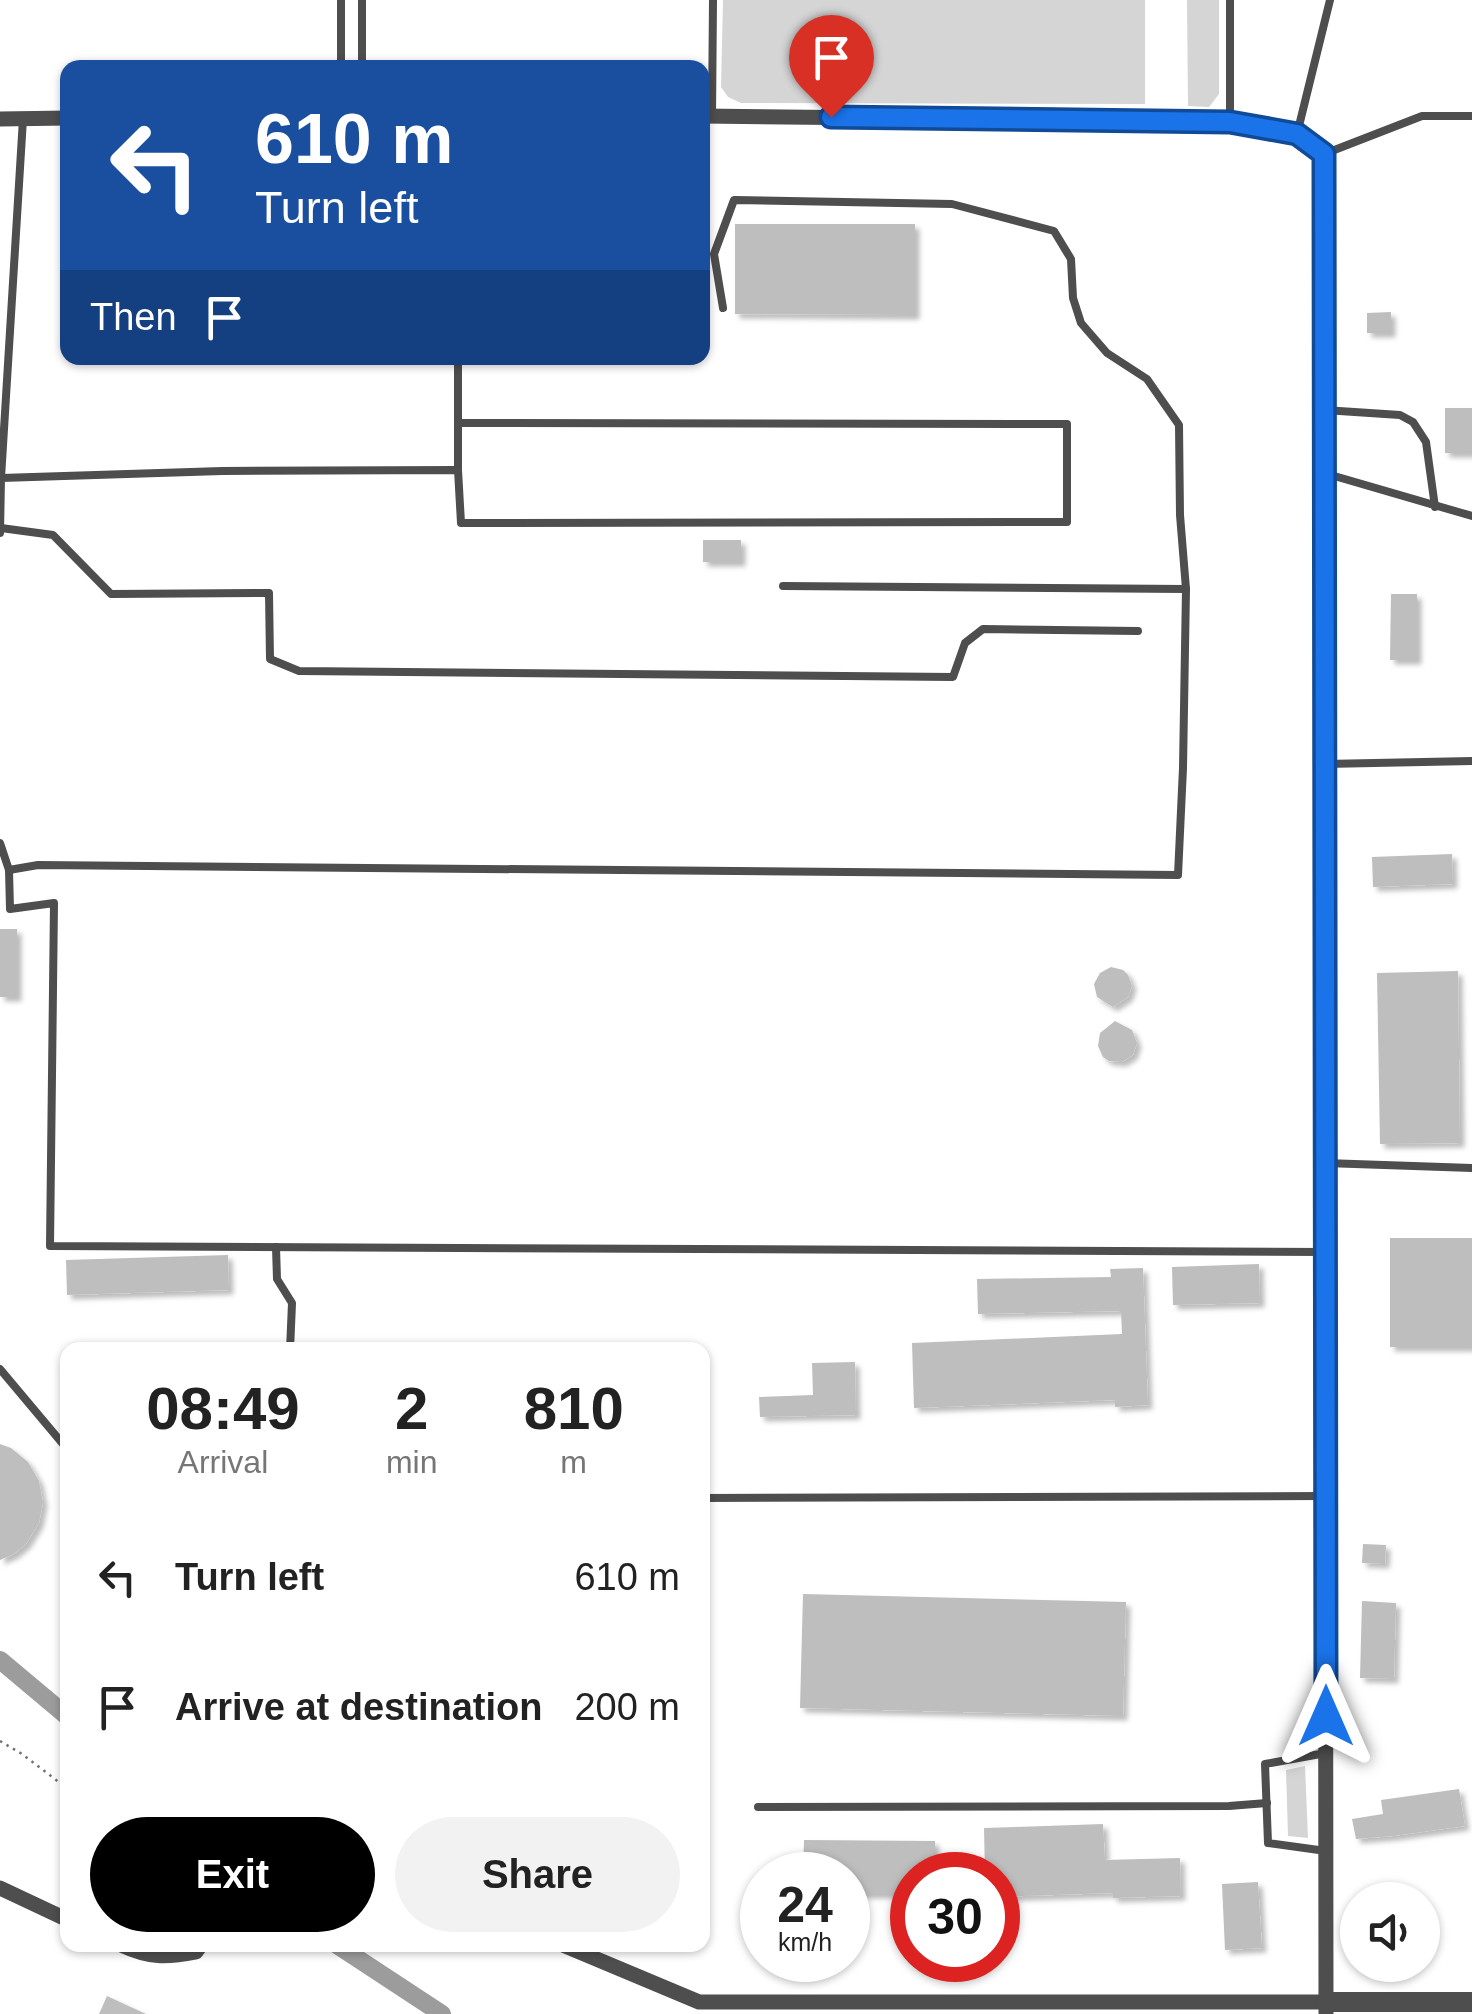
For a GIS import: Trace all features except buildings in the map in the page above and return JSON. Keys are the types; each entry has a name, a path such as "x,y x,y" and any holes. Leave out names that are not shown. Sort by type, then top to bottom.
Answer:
{"street":[{"path":"710,116 1230,122 1297,134 1324,154 1326,2008"},
{"path":"0,118 60,118"},
{"path":"0,1888 60,1916"},
{"path":"136,1952 168,1958 196,1952"},
{"path":"580,1952 699,2002 725,2008 1326,2008 1472,2002"}],"lane":[{"path":"341,0 341,60"},
{"path":"362,0 362,60"},
{"path":"710,66 714,0"},
{"path":"1230,0 1230,122"},
{"path":"1297,134 1330,0"},
{"path":"1324,154 1422,116 1472,116"},
{"path":"23,119 0,530 54,534 111,594 268,594 270,659 299,672 953,678 965,643 982,629 1138,631"},
{"path":"9,870 38,864 1178,875 1186,589 1179,425 1147,379 1106,352 1081,324 1073,298 1071,259 1054,231 952,204 734,200 714,254 723,308"},
{"path":"458,365 458,422 458,470 461,523 1067,522 1066,424 458,422"},
{"path":"1324,410 1400,415 1413,422 1426,442 1435,507"},
{"path":"1,478 458,470"},
{"path":"1324,473 1472,516"},
{"path":"783,586 1186,589"},
{"path":"1324,764 1472,761"},
{"path":"0,843 9,870 10,909 54,902 50,1246 1325,1252"},
{"path":"1325,1163 1472,1168"},
{"path":"276,1247 278,1279 292,1302 290,1342"},
{"path":"0,1369 60,1440"},
{"path":"710,1498 1326,1496"},
{"path":"1326,1752 1265,1764 1268,1843 1326,1851"},
{"path":"758,1807 1267,1803"}],"path":[{"path":"0,1741 60,1783"}],"shaded area":[{"path":"723,0 1145,0 1145,104 741,103 728,97 721,87"},
{"path":"1187,0 1219,0 1219,94 1209,107 1188,106"},
{"path":"1305,1766 1308,1838 1288,1836 1286,1770"}],"waterway":[{"path":"0,1660 60,1710"},
{"path":"348,1952 442,2014"}],"route":[{"path":"831,117 1230,122 1297,134 1324,154 1326,1716"}]}
